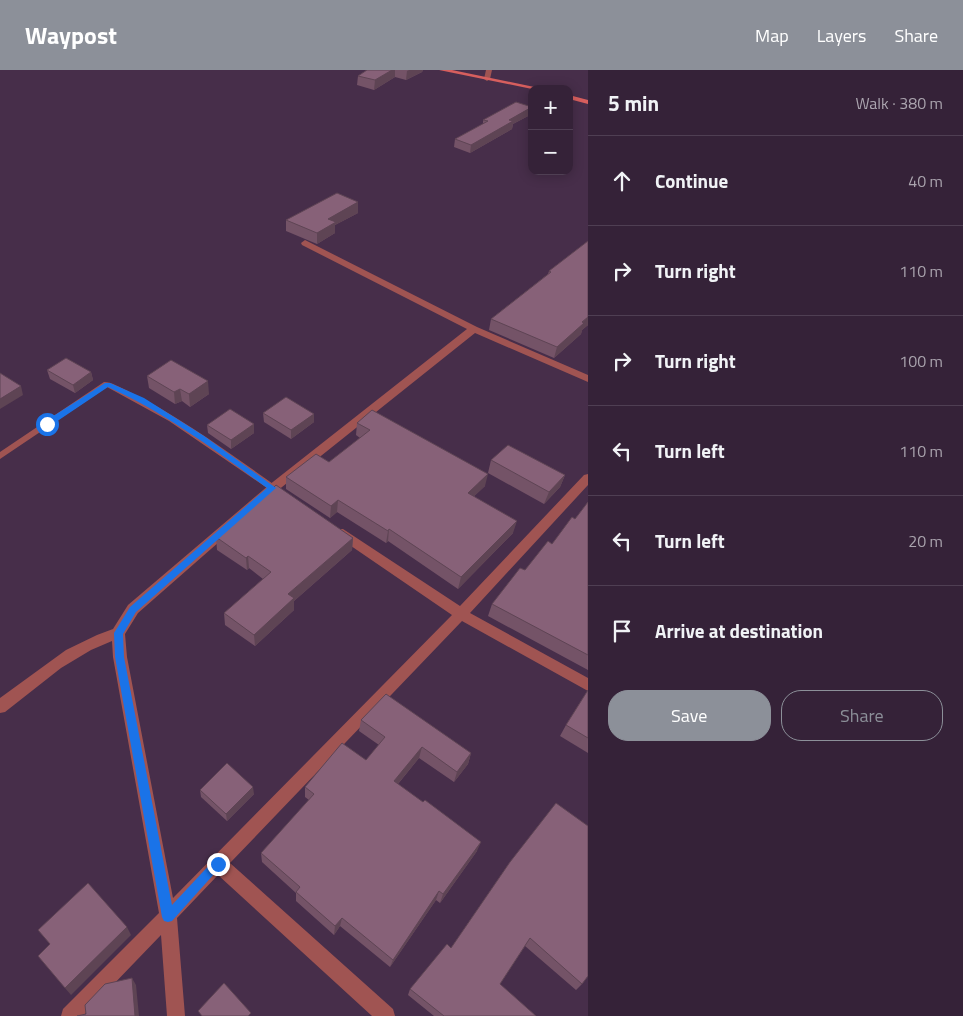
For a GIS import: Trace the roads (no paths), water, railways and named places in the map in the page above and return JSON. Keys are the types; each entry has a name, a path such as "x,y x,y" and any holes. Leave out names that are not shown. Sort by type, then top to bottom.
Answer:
{"street":[{"path":"442,70 528,87"},
{"path":"487,79 488,70"},
{"path":"573,98 588,102"},
{"path":"305,243 474,329 588,379"},
{"path":"176,1016 168,917 120,657 118,633 133,609 474,329"},
{"path":"70,1016 461,614 588,478"},
{"path":"330,526 461,614 588,685"},
{"path":"0,707 54,664 99,639 118,633"},
{"path":"218,864 386,1016"}],"lane":[{"path":"0,456 107,384 142,399 201,437 277,491"}]}
